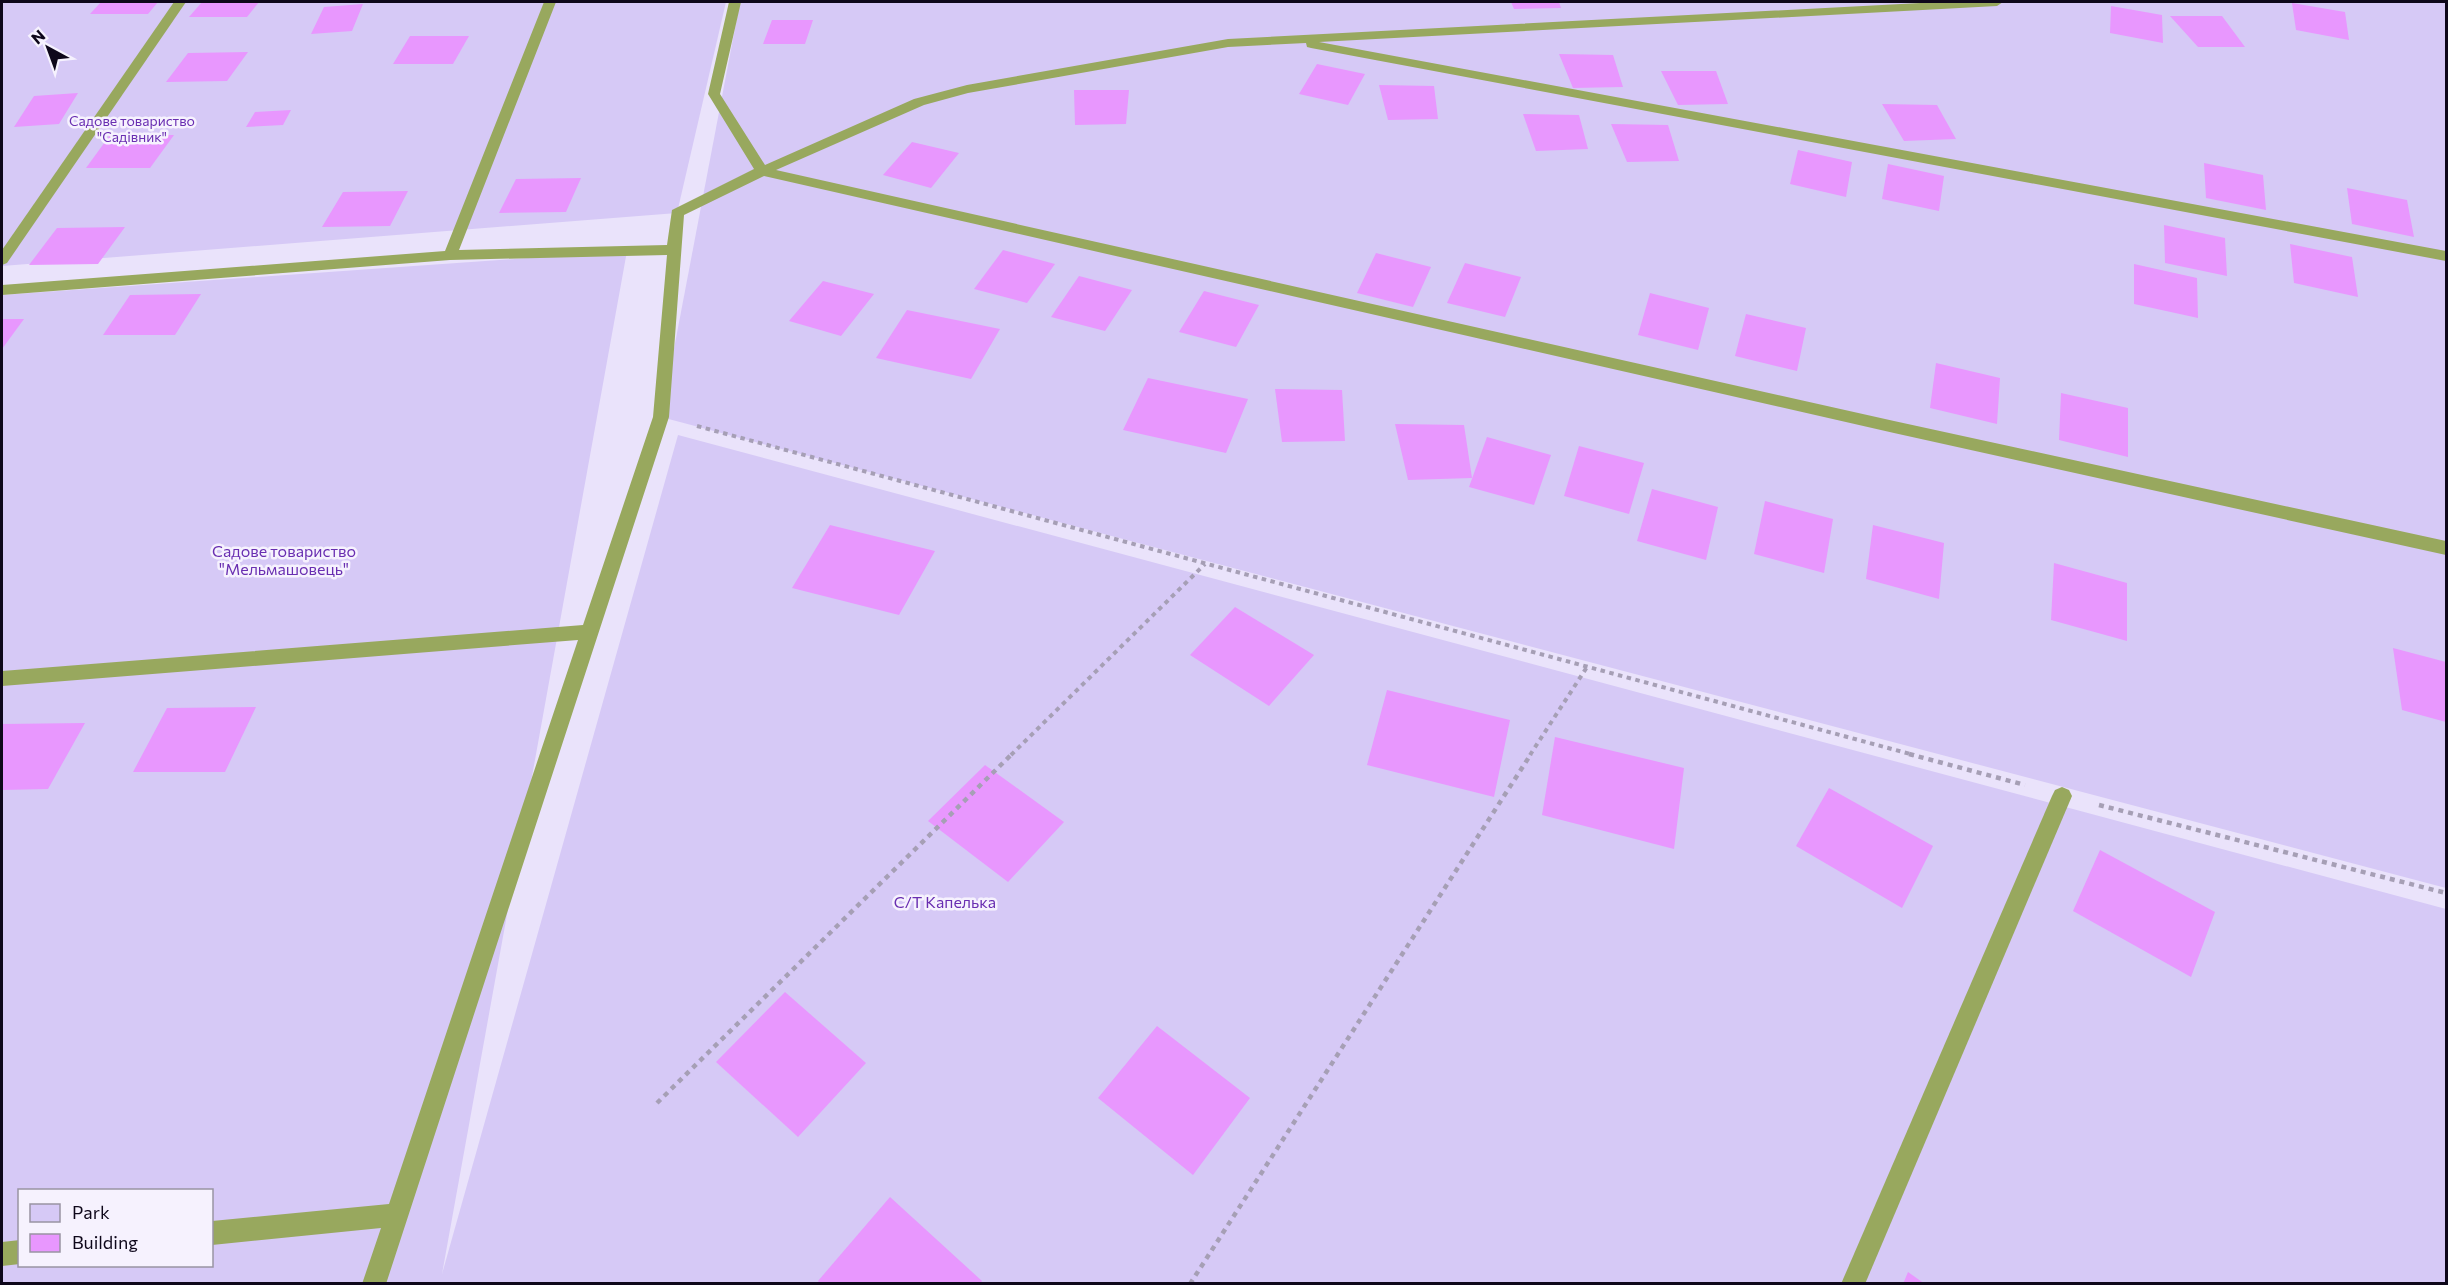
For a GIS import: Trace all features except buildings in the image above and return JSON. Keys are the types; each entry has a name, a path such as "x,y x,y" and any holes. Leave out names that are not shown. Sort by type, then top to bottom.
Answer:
{"lane":[{"path":"2,260 180,2"},
{"path":"450,255 550,2"},
{"path":"735,2 714,94 762,171 2446,548"},
{"path":"374,1284 661,417 677,213 762,171 919,102 948,94 1228,43 1996,2"},
{"path":"1283,39 2446,256"},
{"path":"2,290 450,255 674,250"},
{"path":"2,678 590,632"},
{"path":"1853,1284 2062,796"},
{"path":"213,1233 396,1215"},
{"path":"2,1254 18,1252"}],"path":[{"path":"661,417 2062,796 2446,893"},
{"path":"657,1103 1204,564"},
{"path":"1190,1284 1587,667"}],"green space":[{"name":"Садове товариство \"Садівник\"","path":"2,2 726,2 677,213 2,266"},
{"path":"740,2 2446,2 2446,888 661,417"},
{"name":"С/Т Капелька","path":"627,251 442,1274 678,435 2446,909 2446,1283 2,1283 2,295"}],"park label":[{"name":"Садове товариство \"Мельмашовець\"","path":"284,559"}]}
